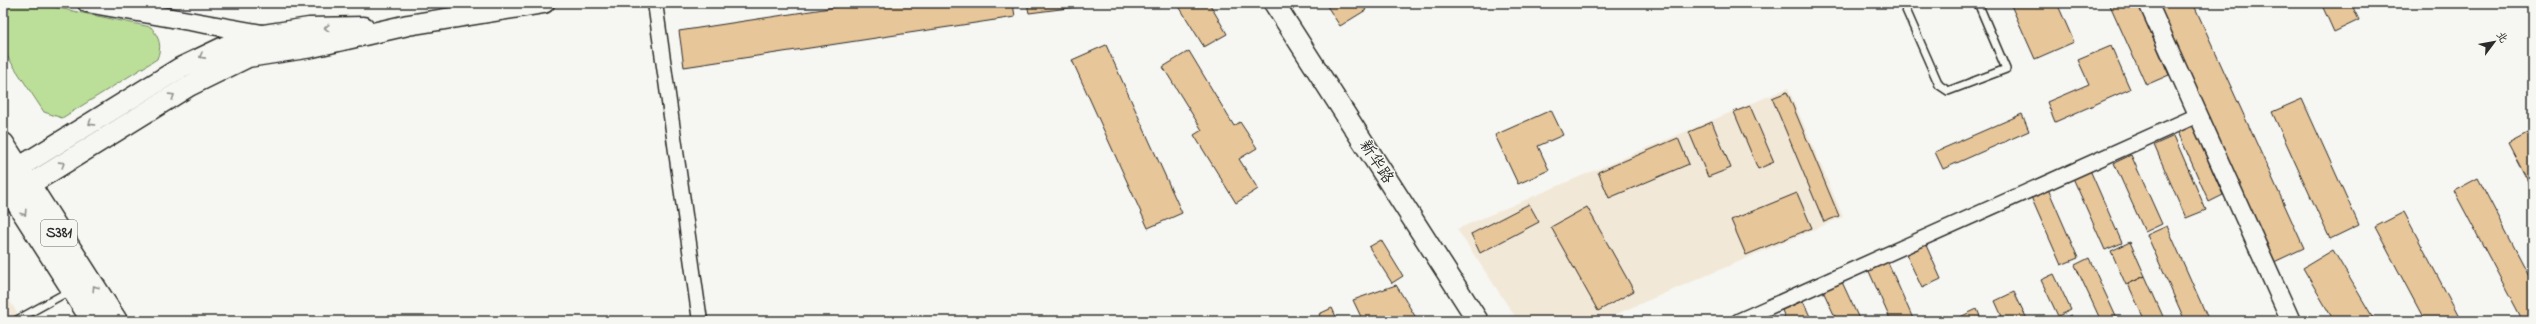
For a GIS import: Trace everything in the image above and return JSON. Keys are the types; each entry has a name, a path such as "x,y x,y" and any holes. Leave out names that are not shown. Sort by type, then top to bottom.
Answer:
{"main road":[{"path":"17,178 189,86 248,57 312,47 408,25 544,3"},
{"name":"新华路","path":"1274,3 1478,321"},
{"path":"17,178 180,68 243,38 309,28 408,25"},
{"name":"S381","path":"3,144 17,178 73,289 93,321"},
{"name":"S381","path":"17,178 116,321"}],"street":[{"path":"88,3 263,35"},
{"path":"655,3 700,321"},
{"path":"2148,3 2291,321"},
{"path":"1738,321 2198,114"}],"lane":[{"path":"1903,3 1939,85 1948,91 2006,69 1978,3"},
{"path":"15,321 73,289"}],"shaded area":[{"path":"1788,88 1843,217 1600,321 1518,321 1457,229"},
{"path":"3,290 22,321 3,321"}],"green space":[{"path":"3,3 34,3 151,27 160,46 157,59 62,118 44,112 3,50"}],"building":[{"path":"863,3 1013,3 1015,17 684,67 679,31"},
{"path":"1027,3 1108,3 1029,13"},
{"path":"1177,3 1209,3 1227,34 1204,47"},
{"path":"1325,3 1361,3 1366,10 1340,26"},
{"path":"2010,3 2057,3 2074,42 2035,59"},
{"path":"2109,3 2138,3 2169,75 2146,85"},
{"path":"2155,3 2193,3 2304,248 2272,263"},
{"path":"2321,3 2351,3 2359,20 2334,32"},
{"path":"1106,45 1182,213 1148,228 1072,60"},
{"path":"2111,46 2130,89 2055,122 2047,102 2089,84 2078,60"},
{"path":"1189,51 1234,126 1240,122 1257,148 1239,159 1258,189 1236,203 1194,135 1202,130 1163,67"},
{"path":"1787,92 1839,216 1824,222 1772,98"},
{"path":"2302,99 2359,225 2330,239 2272,112"},
{"path":"1750,106 1774,162 1758,169 1734,112"},
{"path":"1551,110 1563,135 1538,146 1549,170 1518,184 1495,135"},
{"path":"2022,114 2029,131 1943,169 1935,152"},
{"path":"1712,122 1731,168 1708,177 1689,132"},
{"path":"2193,126 2223,195 2209,202 2178,132"},
{"path":"2533,130 2533,191 2508,143"},
{"path":"2174,136 2206,210 2186,218 2154,145"},
{"path":"1678,138 1689,164 1609,198 1598,172"},
{"path":"2131,155 2162,224 2145,232 2114,163"},
{"path":"2090,170 2122,243 2105,250 2073,178"},
{"path":"2478,178 2533,283 2533,321 2523,321 2454,191"},
{"path":"2048,189 2078,258 2061,265 2031,197"},
{"path":"1797,193 1812,228 1746,255 1731,220"},
{"path":"1529,204 1539,222 1480,253 1471,234"},
{"path":"1587,207 1634,291 1598,311 1551,227"},
{"path":"2404,212 2461,321 2425,321 2375,227"},
{"path":"2167,226 2209,321 2185,321 2147,235"},
{"path":"1381,240 1403,276 1392,283 1369,247"},
{"path":"2130,242 2145,276 2126,285 2111,251"},
{"path":"1925,243 1941,279 1922,288 1905,252"},
{"path":"2333,250 2375,321 2334,321 2303,268"},
{"path":"2089,258 2118,321 2101,321 2075,265"},
{"path":"1887,260 1914,321 1891,321 1868,269"},
{"path":"2054,274 2071,310 2058,316 2041,280"},
{"path":"2145,276 2165,321 2145,321 2128,284"},
{"path":"1842,282 1860,321 1837,321 1823,291"},
{"path":"1396,285 1418,321 1363,321 1353,300"},
{"path":"2014,292 2028,321 2004,321 1995,301"},
{"path":"1803,301 1812,321 1786,321 1782,310"},
{"path":"1332,308 1338,321 1322,321 1319,314"},
{"path":"1977,309 1982,321 1959,321 1958,318"},
{"path":"2071,315 2074,321 2058,321"}]}
